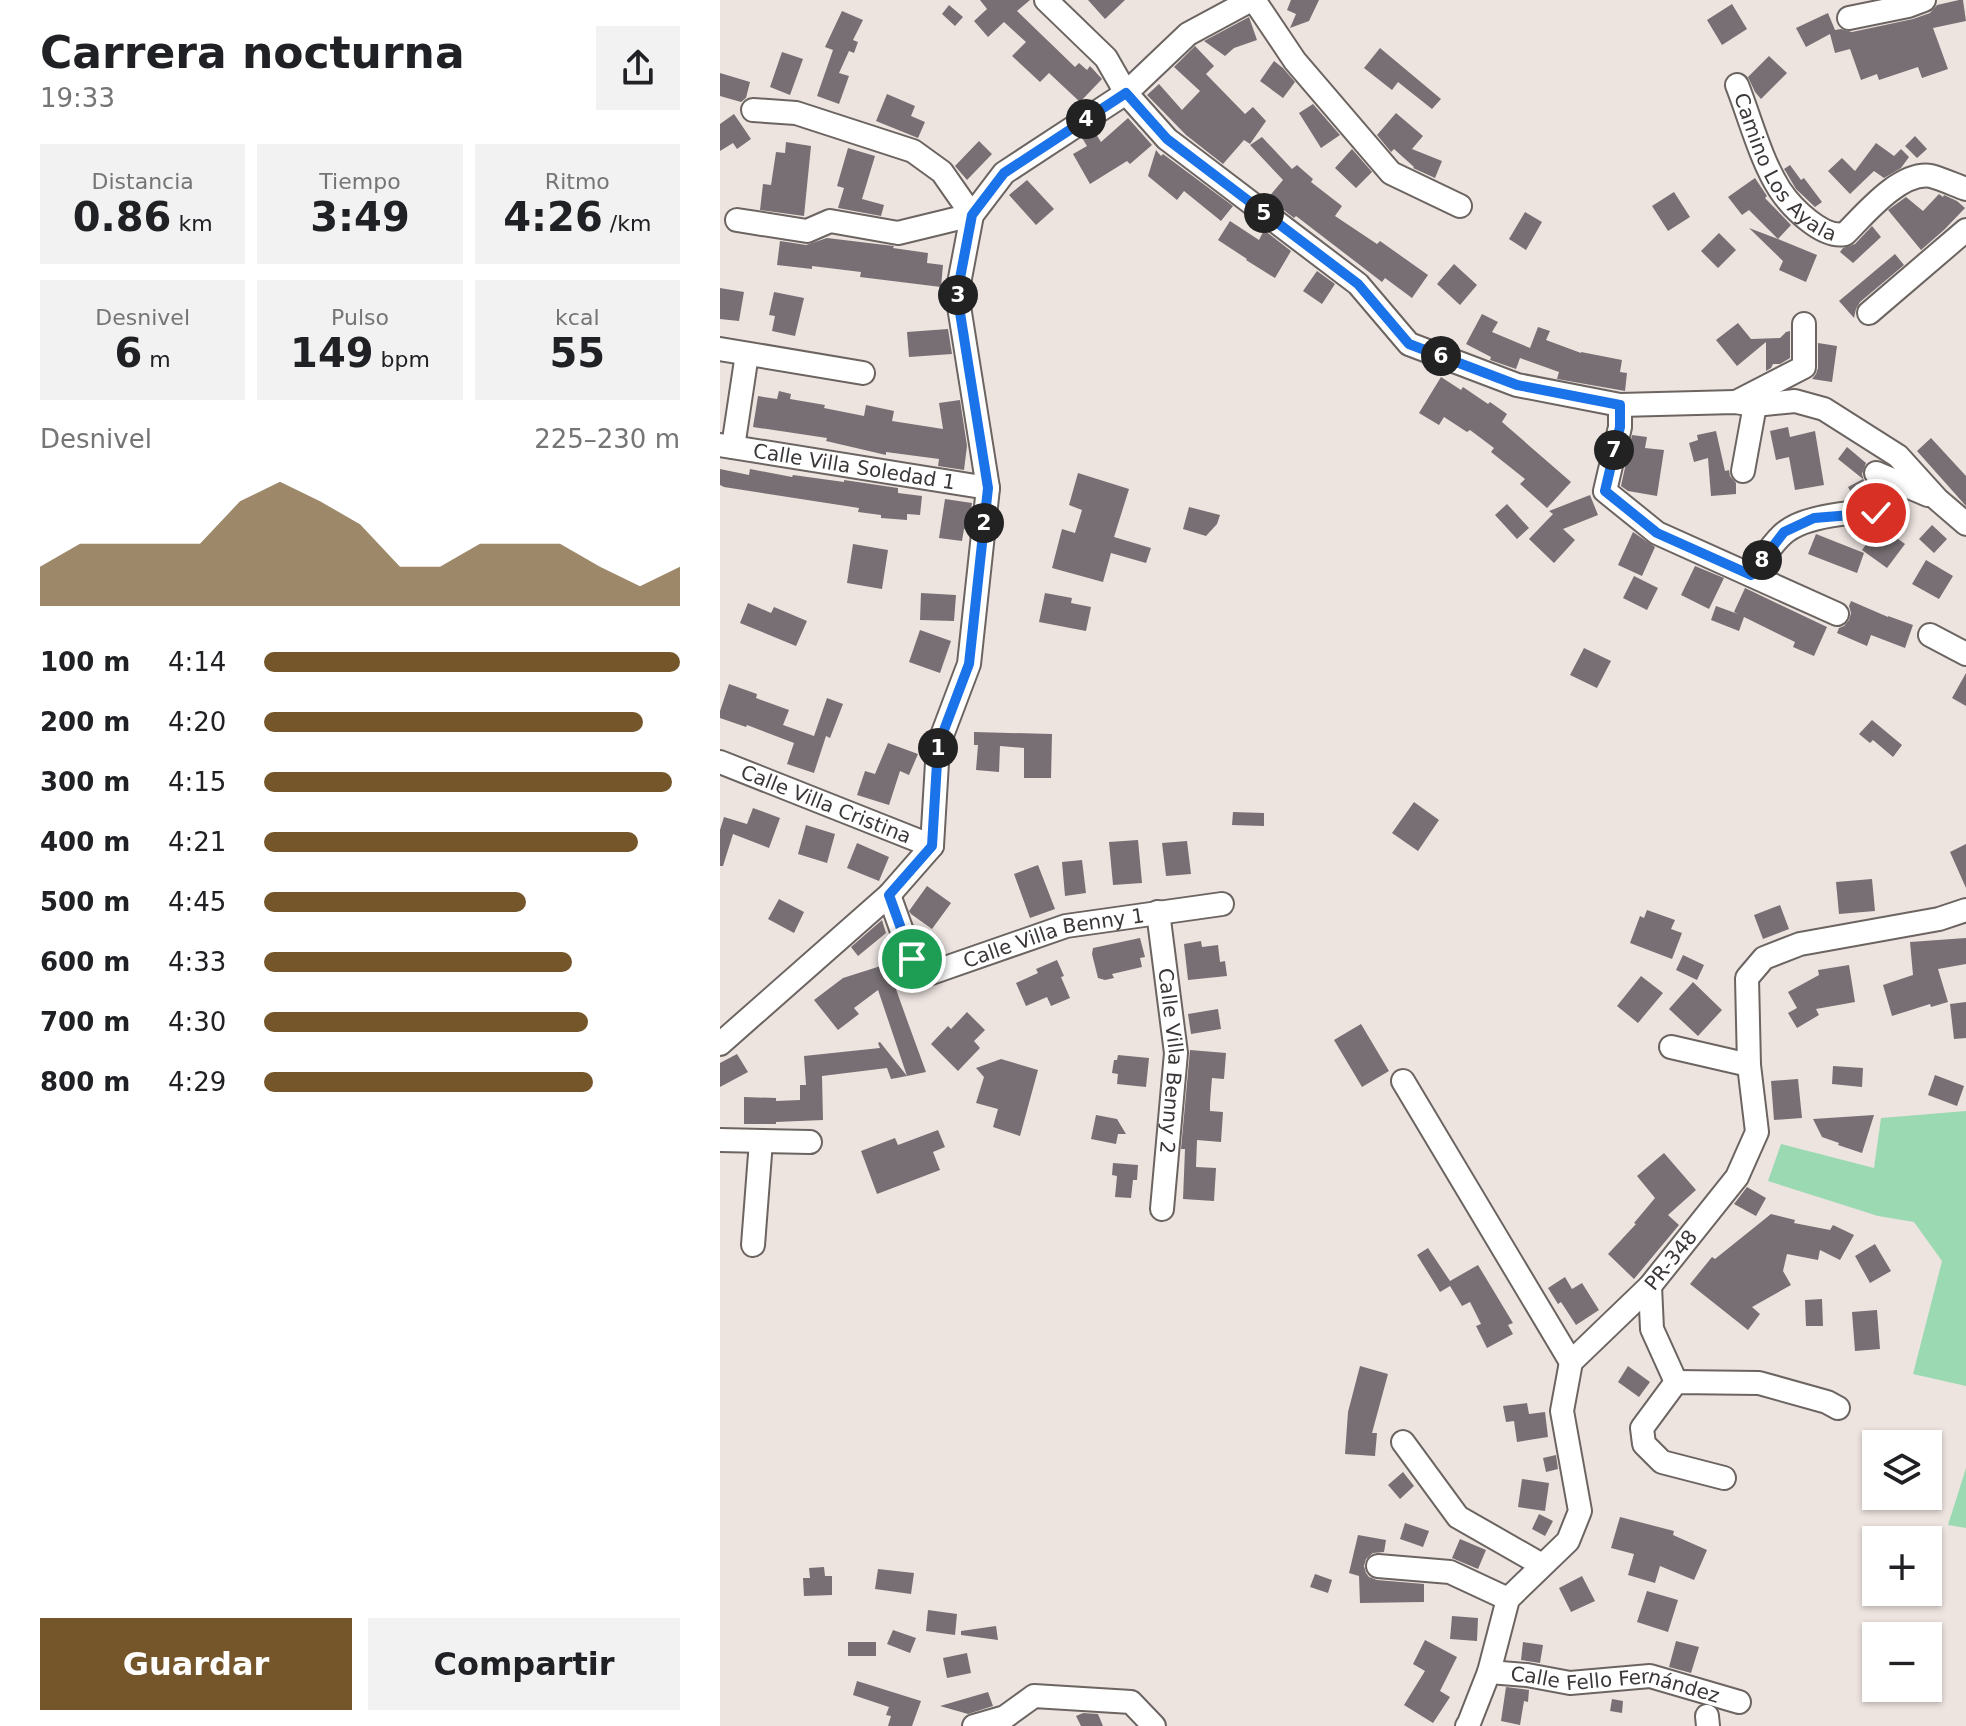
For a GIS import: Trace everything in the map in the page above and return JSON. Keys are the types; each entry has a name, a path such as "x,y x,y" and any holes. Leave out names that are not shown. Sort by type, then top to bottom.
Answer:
{"street":[{"path":"1046,0 1106,58 1126,93 1167,139 1358,284 1409,344 1517,385 1620,405 1795,401 1824,409 1898,456 1937,499 1966,524"},
{"path":"720,1044 889,895 932,846 938,746 969,664 988,488 957,294 972,215 1004,173 1126,93 1188,34 1252,0 1295,61 1391,173 1460,206"},
{"path":"1849,18 1913,2"},
{"name":"Camino Los Ayala","path":"1737,85 1766,162 1781,191 1809,221 1826,233 1836,236 1845,234 1900,183 1920,176 1931,176 1966,189"},
{"path":"753,110 796,113 913,151 942,172 972,215"},
{"path":"737,220 807,231 830,221 898,233 972,215"},
{"path":"1869,313 1966,230"},
{"path":"1745,404 1804,367 1804,324"},
{"path":"720,349 863,373"},
{"path":"726,446 747,354"},
{"path":"1743,471 1745,404"},
{"path":"1620,405 1620,427 1605,491 1657,533 1837,614"},
{"name":"Calle Villa Soledad 1","path":"726,446 988,488"},
{"path":"1876,473 1937,499"},
{"path":"1751,575 1784,532 1814,518 1886,514"},
{"path":"1930,635 1966,654"},
{"name":"Calle Villa Cristina","path":"720,762 932,846"},
{"name":"Calle Villa Benny 1","path":"889,895 912,959 931,973 1066,926 1222,904"},
{"name":"PR-348","path":"1571,1362 1650,1286 1737,1177 1757,1132 1749,1065 1747,978 1764,958 1800,944 1939,919 1966,910"},
{"name":"Calle Villa Benny 2","path":"1158,912 1176,1053 1162,1209"},
{"path":"1671,1047 1749,1065"},
{"path":"1403,1081 1571,1362 1562,1411 1580,1511 1568,1541 1508,1599 1472,1725"},
{"path":"720,1140 810,1142"},
{"path":"753,1245 761,1141"},
{"path":"1650,1286 1652,1329 1676,1382"},
{"path":"1676,1382 1759,1383 1827,1402 1838,1408"},
{"path":"1676,1382 1642,1428 1644,1444 1662,1462 1724,1478"},
{"path":"1403,1442 1458,1517 1542,1565"},
{"path":"1378,1566 1450,1572 1508,1599"},
{"name":"Calle Fello Fernández","path":"1489,1672 1570,1683 1650,1676 1739,1702"},
{"path":"974,1726 1014,1721 1034,1696 1131,1702 1154,1726"}],"green space":[{"path":"1966,1111 1966,1386 1913,1374 1942,1261 1914,1222 1878,1216 1768,1181 1781,1144 1874,1168 1881,1118"},
{"path":"1966,1468 1966,1528 1948,1525"}],"building":[{"path":"980,0 1030,0 1017,11 1075,67 1079,63 1087,70 1090,66 1102,79 1080,102 1049,73 1040,82 1012,56 1026,42 1004,22 988,37 974,21 987,9"},
{"path":"1088,0 1125,0 1105,19"},
{"path":"1291,0 1319,0 1309,21 1290,28 1296,14 1287,10"},
{"path":"1963,0 1966,21 1933,28 1948,69 1922,78 1918,67 1879,80 1877,74 1861,80 1850,49 1835,53 1830,34 1806,47 1796,28 1828,13 1835,30 1852,32 1913,19 1930,13 1937,5"},
{"path":"1732,4 1747,29 1722,45 1707,20"},
{"path":"949,5 963,17 955,26 942,14"},
{"path":"842,11 863,20 853,40 858,42 854,53 849,51 839,73 849,76 839,104 817,96 833,50 825,47"},
{"path":"1249,17 1257,40 1234,48 1225,56 1204,41"},
{"path":"1195,46 1214,66 1206,74 1245,114 1253,107 1266,121 1250,144 1244,140 1223,164 1186,135 1147,95 1159,84 1182,110 1200,91 1174,67"},
{"path":"1380,48 1441,99 1432,109 1398,82 1392,90 1364,68"},
{"path":"782,52 803,59 790,95 770,87"},
{"path":"1769,56 1787,73 1761,99 1748,77"},
{"path":"1274,61 1295,82 1283,98 1260,81"},
{"path":"720,73 750,82 746,98 741,102 720,96"},
{"path":"887,94 915,106 911,116 925,122 918,138 876,121"},
{"path":"1313,104 1340,135 1321,148 1299,113"},
{"path":"1396,113 1423,136 1412,149 1442,161 1435,178 1413,168 1394,149 1391,152 1377,135"},
{"path":"734,114 751,139 737,149 733,143 720,151 720,124"},
{"path":"1128,118 1152,145 1130,164 1127,161 1090,184 1073,154 1087,146 1082,138 1094,131 1101,142"},
{"path":"1915,136 1927,149 1917,158 1905,146"},
{"path":"1262,137 1292,169 1297,165 1313,179 1311,182 1342,206 1335,216 1377,244 1380,241 1428,275 1412,298 1385,278 1382,282 1268,198 1283,180 1250,145"},
{"path":"979,141 992,154 967,180 955,166"},
{"path":"786,142 811,146 804,216 760,210 763,184 771,185 776,152 785,153"},
{"path":"1876,143 1894,156 1901,149 1909,157 1901,168 1884,178 1874,171 1850,194 1828,171 1842,158 1855,171"},
{"path":"848,148 875,156 862,199 884,205 881,216 838,208 844,188 837,186"},
{"path":"1352,149 1372,172 1356,188 1335,168"},
{"path":"1156,150 1233,206 1221,221 1184,191 1177,200 1148,176"},
{"path":"1790,165 1822,202 1815,207 1796,189 1784,169"},
{"path":"1755,178 1767,196 1765,198 1791,225 1778,239 1749,210 1742,215 1728,197"},
{"path":"1027,180 1054,209 1036,225 1009,195"},
{"path":"1674,192 1690,217 1668,231 1652,206"},
{"path":"1939,194 1965,208 1921,250 1888,210 1906,197 1923,211"},
{"path":"1525,212 1542,222 1526,250 1509,239"},
{"path":"1230,221 1259,240 1264,230 1291,251 1275,278 1218,240"},
{"path":"1872,226 1881,237 1853,263 1840,252 1855,244"},
{"path":"1749,228 1817,255 1806,282 1779,270 1783,261"},
{"path":"1719,233 1736,250 1718,268 1701,251"},
{"path":"827,238 928,253 927,263 943,265 941,287 860,277 861,272 777,265 780,241 806,245"},
{"path":"1895,254 1904,265 1860,302 1854,318 1839,301"},
{"path":"1454,264 1477,285 1460,305 1437,284"},
{"path":"1317,271 1335,284 1322,304 1303,291"},
{"path":"720,288 744,292 739,321 720,319"},
{"path":"774,292 804,298 795,336 772,331 775,316 769,315"},
{"path":"1482,314 1498,322 1492,332 1530,348 1538,327 1550,331 1546,340 1581,353 1622,360 1620,372 1627,373 1625,391 1557,379 1559,372 1520,358 1516,369 1490,360 1491,357 1466,344"},
{"path":"1738,323 1751,339 1780,338 1790,331 1790,358 1773,364 1766,371 1766,342 1737,366 1716,340"},
{"path":"948,329 952,354 909,357 907,332"},
{"path":"1818,343 1837,346 1832,382 1812,379 1818,368"},
{"path":"1441,377 1507,414 1502,422 1571,482 1547,508 1520,484 1525,479 1491,452 1494,448 1470,430 1467,432 1444,417 1439,425 1419,413"},
{"path":"779,391 791,394 790,399 864,416 866,405 894,411 892,421 943,429 939,403 960,400 967,446 964,470 938,466 939,459 886,452 886,455 826,441 827,438 753,427 758,396 777,399"},
{"path":"1788,427 1790,437 1815,431 1824,485 1795,490 1789,457 1776,460 1770,431"},
{"path":"1716,431 1725,471 1729,470 1736,483 1736,494 1711,496 1708,458 1694,462 1689,443 1698,440 1697,435"},
{"path":"1632,435 1647,437 1645,448 1664,450 1657,496 1628,491 1621,486"},
{"path":"1931,438 1966,476 1966,506 1917,451"},
{"path":"1847,447 1866,463 1862,474 1864,481 1879,489 1880,493 1855,499 1848,487 1863,479 1838,459"},
{"path":"720,469 749,475 750,469 792,477 898,488 898,493 922,496 920,515 907,514 907,520 881,518 881,515 858,512 859,508 724,487 720,485"},
{"path":"1078,473 1129,489 1114,537 1151,548 1146,563 1111,553 1103,582 1052,568 1062,529 1075,533 1082,510 1069,505"},
{"path":"1590,495 1598,515 1563,529 1575,540 1554,563 1529,539 1553,514 1549,511"},
{"path":"945,499 972,503 968,530 964,529 962,541 939,538"},
{"path":"1507,504 1529,528 1517,539 1495,515"},
{"path":"1189,507 1220,515 1217,524 1206,536 1183,529"},
{"path":"1932,525 1947,539 1934,553 1919,539"},
{"path":"1879,527 1905,544 1887,568 1862,550"},
{"path":"1633,532 1655,547 1642,576 1618,565"},
{"path":"1816,534 1864,553 1857,573 1808,554"},
{"path":"853,544 888,550 882,589 847,583"},
{"path":"1926,560 1953,576 1939,599 1912,584"},
{"path":"1695,566 1724,578 1709,609 1681,595"},
{"path":"1634,576 1658,588 1647,610 1623,598"},
{"path":"1745,588 1827,627 1814,656 1793,647 1795,642 1744,617 1739,631 1711,620 1716,606 1738,614 1734,612"},
{"path":"921,593 956,595 954,621 920,620"},
{"path":"1045,593 1072,598 1071,603 1091,607 1086,631 1039,622"},
{"path":"1851,601 1913,625 1905,648 1871,635 1867,646 1837,633 1849,620"},
{"path":"748,603 771,613 774,607 807,621 796,646 740,623"},
{"path":"920,630 951,641 940,673 909,662"},
{"path":"1584,648 1611,661 1597,688 1570,675"},
{"path":"1966,673 1966,706 1952,698"},
{"path":"729,684 789,710 783,725 814,736 827,698 843,704 830,738 826,736 814,773 787,764 794,743 720,718"},
{"path":"1872,720 1902,745 1893,757 1873,740 1870,743 1859,734"},
{"path":"974,732 1052,734 1051,778 1024,778 1024,748 1000,746 999,772 976,770 978,745 974,745"},
{"path":"888,743 918,754 909,775 900,771 889,805 857,795 865,771 875,774"},
{"path":"1414,802 1439,820 1418,851 1392,833"},
{"path":"753,808 780,818 769,848 733,834 723,866 720,866 720,830 724,817 747,824"},
{"path":"1233,812 1264,813 1264,826 1232,825"},
{"path":"806,825 835,834 827,863 798,854"},
{"path":"1138,840 1142,883 1113,885 1109,842"},
{"path":"1187,841 1191,874 1166,876 1162,843"},
{"path":"857,843 889,857 879,881 847,868"},
{"path":"1966,844 1966,888 1950,852"},
{"path":"1082,860 1086,893 1065,896 1062,862"},
{"path":"1038,865 1055,909 1030,918 1014,874"},
{"path":"1872,879 1875,911 1839,914 1836,882"},
{"path":"927,886 951,903 932,929 909,911"},
{"path":"779,899 804,912 794,933 768,919"},
{"path":"1780,905 1789,929 1763,939 1754,915"},
{"path":"1647,910 1675,920 1671,929 1682,933 1672,959 1630,943 1640,916 1644,918"},
{"path":"882,920 886,933 858,956 851,947"},
{"path":"1140,938 1145,957 1140,958 1142,967 1112,974 1114,978 1098,978 1093,948"},
{"path":"1966,938 1966,964 1938,969 1948,1002 1931,1007 1930,1004 1892,1016 1883,985 1913,975 1910,942"},
{"path":"1201,941 1202,947 1218,945 1220,962 1225,961 1227,976 1188,980 1184,944"},
{"path":"1683,955 1704,965 1697,980 1676,970"},
{"path":"1057,960 1070,998 1051,1006 1047,997 1026,1006 1016,983 1038,973 1036,969"},
{"path":"887,964 926,1072 907,1076 878,990 854,1008 859,1014 838,1030 814,1000 843,978"},
{"path":"1849,965 1855,1002 1816,1009 1819,1015 1797,1028 1788,1013 1797,1008 1788,992 1819,975 1818,970"},
{"path":"1641,976 1663,993 1638,1023 1617,1006"},
{"path":"1693,982 1722,1010 1698,1036 1669,1009"},
{"path":"1966,1002 1966,1038 1954,1039 1950,1004"},
{"path":"1218,1009 1221,1029 1191,1034 1188,1014"},
{"path":"967,1012 985,1030 974,1041 980,1048 958,1071 931,1044"},
{"path":"1361,1024 1389,1071 1362,1087 1334,1040"},
{"path":"880,1042 907,1076 891,1079 887,1068 822,1076 823,1120 744,1124 744,1097 800,1100 800,1085 806,1085 804,1056 880,1048"},
{"path":"1190,1050 1226,1053 1224,1079 1212,1078 1210,1102 1210,1111 1223,1112 1221,1142 1197,1140 1196,1167 1216,1168 1214,1201 1183,1199 1185,1149 1181,1149"},
{"path":"737,1054 748,1072 720,1087 720,1063"},
{"path":"1118,1055 1149,1058 1146,1087 1117,1084 1118,1074 1112,1073"},
{"path":"1001,1059 1038,1070 1020,1136 993,1127 998,1109 976,1103 984,1077 976,1068"},
{"path":"1833,1066 1863,1068 1862,1087 1832,1084"},
{"path":"1935,1075 1964,1086 1957,1106 1928,1095"},
{"path":"1798,1079 1802,1118 1774,1120 1771,1081"},
{"path":"1096,1115 1117,1119 1126,1134 1118,1134 1116,1144 1091,1139"},
{"path":"1874,1115 1862,1153 1822,1137 1813,1119"},
{"path":"938,1130 945,1147 933,1152 940,1170 877,1194 861,1151 895,1138 898,1145"},
{"path":"1664,1153 1696,1190 1668,1215 1679,1225 1634,1279 1608,1254 1655,1198 1637,1176"},
{"path":"1113,1163 1138,1165 1131,1198 1115,1197 1117,1176 1112,1175"},
{"path":"1747,1187 1766,1198 1756,1216 1734,1204"},
{"path":"1771,1214 1795,1220 1794,1223 1830,1230 1833,1225 1854,1235 1840,1260 1820,1250 1818,1260 1787,1254 1783,1271 1791,1285 1752,1307 1760,1314 1748,1330 1690,1284 1712,1257 1715,1259"},
{"path":"1875,1244 1891,1271 1870,1283 1855,1256"},
{"path":"1428,1248 1450,1281 1478,1265 1513,1323 1508,1325 1513,1334 1487,1348 1476,1326 1481,1324 1470,1302 1462,1306 1450,1286 1440,1292 1417,1255"},
{"path":"1565,1277 1572,1289 1582,1283 1599,1310 1576,1325 1548,1288"},
{"path":"1822,1299 1823,1326 1806,1326 1805,1300"},
{"path":"1877,1310 1880,1349 1855,1351 1852,1312"},
{"path":"1360,1366 1388,1374 1372,1433 1377,1433 1375,1456 1345,1454 1348,1412"},
{"path":"1628,1366 1650,1382 1639,1397 1618,1382"},
{"path":"1527,1403 1529,1414 1545,1412 1548,1437 1517,1442 1514,1421 1506,1422 1503,1406"},
{"path":"1556,1455 1558,1469 1546,1472 1543,1458"},
{"path":"1403,1472 1414,1486 1400,1499 1388,1485"},
{"path":"1522,1479 1549,1483 1545,1511 1518,1507"},
{"path":"1539,1514 1553,1521 1545,1536 1532,1529"},
{"path":"1620,1517 1674,1531 1673,1535 1707,1550 1694,1580 1660,1566 1655,1583 1628,1575 1634,1554 1611,1548"},
{"path":"1405,1523 1429,1531 1423,1547 1400,1539"},
{"path":"1358,1535 1386,1540 1384,1552 1373,1553 1366,1559 1364,1566 1369,1577 1424,1584 1424,1602 1360,1603 1359,1576 1349,1573"},
{"path":"1460,1539 1486,1550 1478,1569 1452,1558"},
{"path":"824,1567 825,1576 832,1576 832,1595 804,1596 803,1578 810,1578 809,1568"},
{"path":"878,1569 914,1573 911,1594 875,1589"},
{"path":"1315,1574 1332,1580 1328,1593 1310,1587"},
{"path":"1582,1576 1595,1601 1571,1612 1559,1588"},
{"path":"1647,1591 1678,1600 1668,1632 1637,1622"},
{"path":"928,1610 957,1614 955,1635 926,1631"},
{"path":"1452,1616 1478,1618 1477,1641 1450,1639"},
{"path":"996,1626 998,1640 961,1635 961,1631"},
{"path":"893,1630 916,1638 910,1653 887,1644"},
{"path":"1425,1640 1457,1657 1440,1691 1450,1697 1433,1723 1404,1705 1425,1671 1413,1664"},
{"path":"1676,1641 1699,1647 1691,1673 1669,1667"},
{"path":"848,1642 876,1642 876,1656 848,1656"},
{"path":"1523,1642 1543,1645 1540,1663 1521,1660"},
{"path":"967,1653 971,1673 947,1678 943,1658"},
{"path":"857,1681 921,1701 912,1726 888,1726 891,1716 886,1715 889,1707 853,1695"},
{"path":"1506,1687 1529,1690 1520,1725 1501,1721"},
{"path":"988,1692 993,1706 968,1714 940,1706"},
{"path":"1612,1699 1623,1701 1622,1713 1610,1711"},
{"path":"1098,1714 1103,1726 1081,1726 1076,1716"}],"route":[{"path":"912,959 889,895 932,846 938,746 969,664 988,488 957,294 972,215 1004,173 1126,93 1167,139 1358,284 1409,344 1517,385 1620,405 1620,427 1605,491 1657,533 1751,575 1784,532 1814,518 1876,513"}]}
